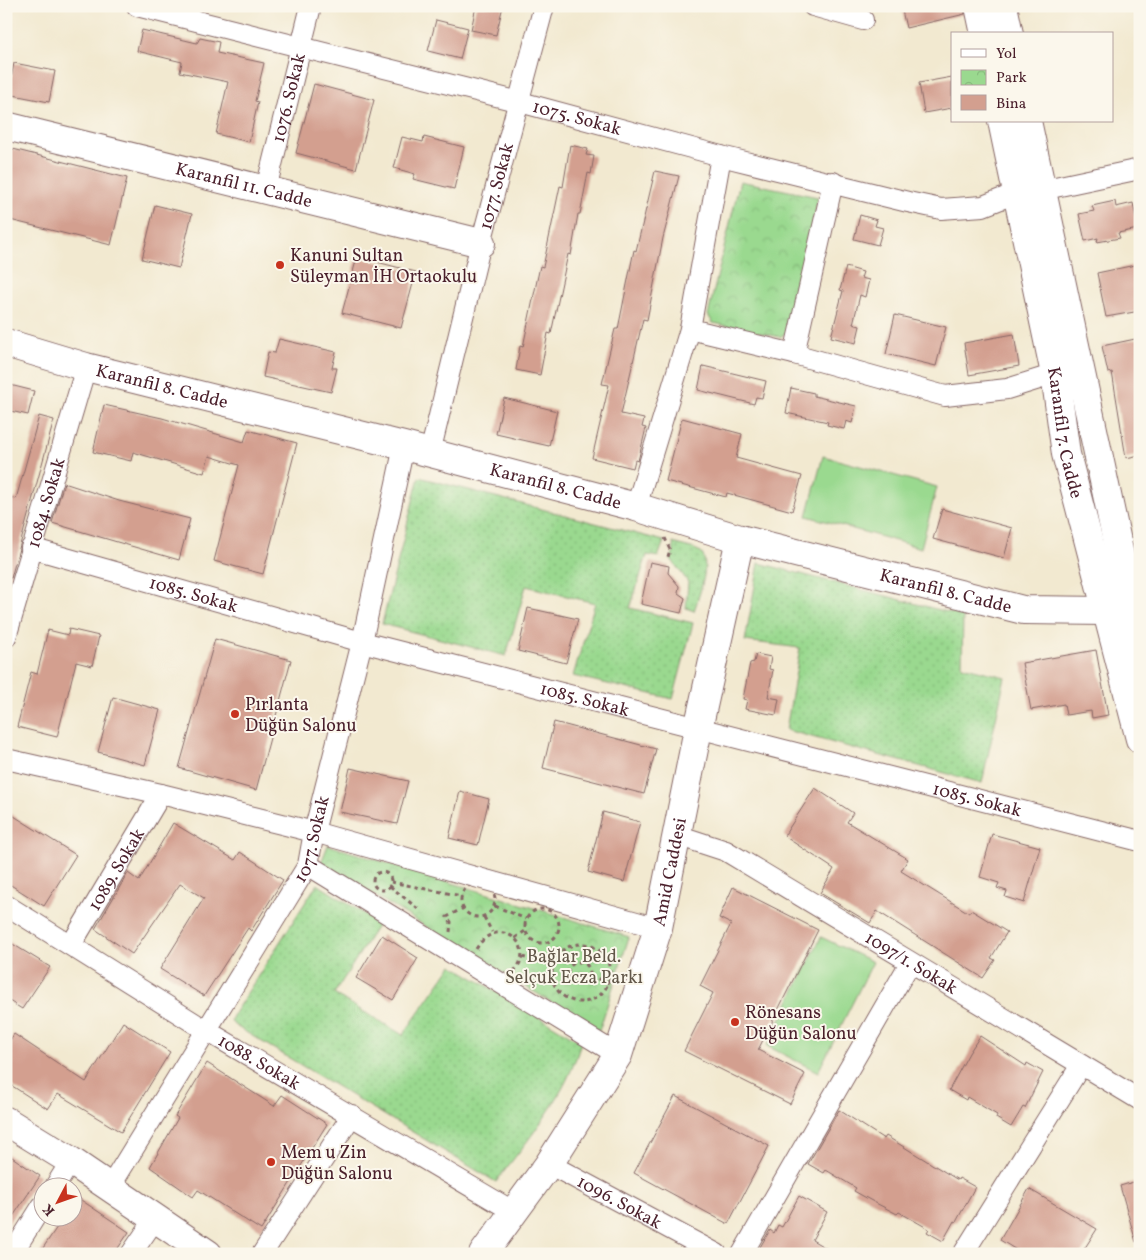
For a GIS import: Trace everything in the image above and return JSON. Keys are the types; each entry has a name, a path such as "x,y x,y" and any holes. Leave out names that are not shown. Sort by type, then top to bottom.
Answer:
{"street":[{"name":"1075. Sokak","path":"137,6 520,102 721,156 941,209 983,206 1029,192 1140,169"},
{"name":"1076. Sokak","path":"266,189 311,6"},
{"name":"1077. Sokak","path":"430,453 481,243 544,6"},
{"path":"813,6 863,20"},
{"path":"979,6 985,32"},
{"path":"1004,6 1009,32"},
{"name":"Karanfil 7. Cadde","path":"1002,122 1029,192 1125,599 1140,649"},
{"name":"Karanfil 7. Cadde","path":"1027,122 1029,192 1066,454 1125,599 1140,739"},
{"name":"Karanfil 11. Cadde","path":"6,126 481,243"},
{"path":"636,507 690,329 721,156"},
{"path":"794,354 833,182"},
{"path":"690,329 794,354 945,396 1007,389 1056,374"},
{"name":"Karanfil 8. Cadde","path":"6,343 86,367 404,446 636,507 740,539 1023,610 1125,599"},
{"name":"1084. Sokak","path":"6,637 86,367"},
{"name":"1077. Sokak","path":"110,1187 308,865 314,832 362,642 404,446"},
{"name":"Amid Caddesi","path":"483,1254 549,1164 618,1055 658,928 698,728 740,539"},
{"name":"1085. Sokak","path":"31,548 362,642 1140,841"},
{"path":"6,759 161,794 314,832 658,928"},
{"name":"1089. Sokak","path":"71,945 161,794"},
{"name":"1097/1. Sokak","path":"678,835 726,850 910,963 1140,1100"},
{"path":"308,865 618,1055"},
{"name":"1088. Sokak","path":"6,905 207,1031 514,1212"},
{"path":"742,1254 910,963"},
{"path":"964,1254 1081,1064"},
{"path":"262,1254 352,1115"},
{"path":"6,1121 71,1161 208,1254"},
{"path":"60,1178 71,1161"},
{"name":"1096. Sokak","path":"549,1164 717,1254"},
{"path":"131,1254 155,1219"},
{"path":"12,1254 32,1222"}],"path":[{"path":"390,884 385,889 378,889 373,883 374,877 383,872 390,876 390,884 420,911"},
{"path":"481,883 494,893 494,906 484,917 473,917 463,908 462,896 469,886 481,883"},
{"path":"390,884 462,896"},
{"path":"494,906 526,919"},
{"path":"447,917 463,908"},
{"path":"539,909 550,911 558,920 558,931 552,940 541,944 531,940 525,931 526,919 539,909"},
{"path":"484,917 492,932"},
{"path":"515,938 525,931"},
{"path":"473,955 482,940 492,932 505,933 515,938 522,950 522,957 516,970 498,981"},
{"path":"588,944 596,948 608,963 609,982 597,998 578,1003 569,1000 554,987 551,978 552,965 560,951 568,946 588,944"},
{"path":"522,957 552,965"},
{"path":"582,962 588,966 590,976 582,984 574,983 569,978 568,970 572,964 582,962"},
{"path":"590,976 609,982"}],"green space":[{"path":"740,181 818,197 793,328 780,337 713,323 708,315"},
{"path":"823,456 937,487 921,548 807,516"},
{"path":"419,477 664,541 658,557 647,555 630,608 693,623 673,699 573,676 595,603 526,586 506,656 382,624"},
{"path":"673,543 699,551 705,562 701,589 694,611 686,608 688,582 671,559 674,551"},
{"path":"759,563 963,616 962,666 1005,677 982,783 786,730 800,648 745,641"},
{"name":"Bağlar Beld. Selçuk Ecza Parkı","path":"328,845 629,937 599,1031 321,863"},
{"path":"317,884 379,923 334,994 403,1035 452,965 581,1042 575,1062 557,1098 534,1133 496,1182 234,1025 231,1020 235,1012"},
{"path":"821,937 873,962 818,1072 767,1046"}],"building":[{"path":"476,6 503,6 496,35 471,30"},
{"path":"901,6 964,6 965,14 906,28"},
{"path":"436,20 468,28 460,59 428,51"},
{"path":"142,30 197,43 200,38 219,42 217,53 264,63 255,101 258,102 249,142 216,134 228,82 180,72 182,62 137,51"},
{"path":"14,63 55,71 49,102 8,94"},
{"path":"951,77 951,108 924,113 919,83"},
{"path":"314,84 374,100 356,169 296,153"},
{"path":"402,137 423,142 424,137 464,147 454,189 413,179 415,174 394,168"},
{"path":"570,145 588,149 586,155 594,156 591,174 588,173 580,214 578,214 571,255 568,254 551,334 548,333 540,375 516,370 520,346 523,347 540,266 543,267 560,186 563,187"},
{"path":"9,148 127,178 111,245 6,219 6,159"},
{"path":"655,171 679,176 663,238 647,320 643,319 621,414 644,419 642,427 646,428 638,461 635,460 633,468 592,458 609,385 602,384 615,329 618,329 634,250 636,251"},
{"path":"1115,201 1116,207 1133,203 1138,229 1118,233 1120,238 1097,242 1098,238 1085,241 1079,214 1094,211 1092,206"},
{"path":"155,205 192,214 179,268 142,259"},
{"path":"860,215 877,220 875,226 883,228 878,245 854,239"},
{"path":"357,257 416,272 401,328 342,313"},
{"path":"1140,264 1140,311 1106,317 1097,273"},
{"path":"846,267 863,272 861,278 869,280 865,297 860,295 853,324 860,326 856,343 831,337 843,291 840,290"},
{"path":"895,315 946,327 936,366 886,354"},
{"path":"1014,334 1019,366 969,375 964,343"},
{"path":"1140,338 1140,455 1126,458 1112,372 1108,373 1102,346"},
{"path":"279,339 336,352 332,368 337,368 331,392 263,377 268,352 275,353"},
{"path":"703,366 766,381 762,398 756,397 754,404 698,390"},
{"path":"6,384 34,391 28,415 6,410"},
{"path":"791,388 814,393 814,396 856,406 852,423 846,421 844,429 827,425 828,422 786,413"},
{"path":"504,398 557,411 549,446 496,434"},
{"path":"104,405 162,418 244,442 248,430 297,443 263,574 214,561 239,465 209,456 204,473 133,452 131,461 93,452"},
{"path":"39,416 54,420 11,578 6,577 6,496 16,499"},
{"path":"682,418 742,434 736,458 802,476 792,511 727,493 726,497 666,481"},
{"path":"64,483 119,501 190,519 179,560 52,523"},
{"path":"942,509 1012,528 1004,558 933,539"},
{"path":"650,562 669,566 668,573 679,586 678,593 685,598 681,613 641,604"},
{"path":"528,608 578,619 566,663 518,651"},
{"path":"69,629 99,636 92,666 76,662 57,737 17,727 31,672 37,674 48,630 68,635"},
{"name":"Pırlanta Düğün Salonu","path":"215,639 291,660 256,790 179,768"},
{"path":"1096,650 1108,715 1092,718 1091,711 1066,715 1064,704 1031,710 1022,663"},
{"path":"756,654 771,657 769,669 773,670 768,697 779,699 776,715 745,709 747,700 743,699 750,663 754,662"},
{"path":"113,697 160,710 145,765 98,752"},
{"path":"554,722 656,749 644,794 543,768"},
{"path":"350,768 408,781 397,824 340,812"},
{"path":"815,788 853,813 847,822 908,859 901,871 969,913 971,910 1007,932 991,958 995,960 983,978 877,911 870,923 820,893 834,869 784,836"},
{"path":"460,791 489,799 478,845 449,838"},
{"path":"6,811 76,855 44,906 6,882"},
{"path":"603,812 640,822 624,882 588,872"},
{"path":"173,823 235,860 240,852 283,880 251,931 248,928 204,996 160,969 204,898 180,884 132,954 95,929 128,873 139,881"},
{"path":"992,834 1040,847 1024,903 1005,897 1007,891 997,888 999,883 980,877"},
{"name":"Rönesans Düğün Salonu","path":"733,887 818,930 758,1050 805,1074 790,1104 684,1051 713,993 700,986 731,924 719,918"},
{"path":"382,935 418,958 393,1000 356,978"},
{"path":"6,940 50,967 22,1009 6,999"},
{"path":"123,1022 170,1052 121,1132 58,1094 48,1109 6,1082 6,1046 14,1034 86,1082"},
{"path":"980,1036 1026,1066 1027,1063 1043,1072 1025,1108 1023,1107 1011,1127 996,1118 997,1115 967,1097 966,1100 949,1090"},
{"path":"207,1063 274,1106 282,1095 327,1124 261,1230 198,1190 193,1197 150,1167 178,1118 175,1116"},
{"path":"675,1096 769,1146 728,1224 634,1173"},
{"path":"839,1110 884,1139 886,1136 958,1180 959,1178 975,1187 943,1241 927,1232 929,1229 899,1212 897,1214 854,1191 856,1188 826,1170 824,1173 808,1164"},
{"path":"6,1153 40,1176 39,1178 32,1178 32,1188 6,1227"},
{"path":"1140,1180 1140,1242 1136,1242 1120,1186"},
{"path":"1029,1189 1097,1229 1081,1254 1023,1254 1000,1240"},
{"path":"799,1196 827,1212 812,1240 836,1254 768,1254 759,1249 770,1230 774,1233 778,1225 782,1227"},
{"path":"82,1201 129,1232 114,1254 39,1254 56,1228 82,1228"}],"place":[{"name":"Kanuni Sultan Süleyman İH Ortaokulu","path":"280,265"},
{"name":"Pırlanta Düğün Salonu","path":"235,714"},
{"name":"Rönesans Düğün Salonu","path":"735,1022"},
{"name":"Mem u Zin Düğün Salonu","path":"271,1162"}]}
